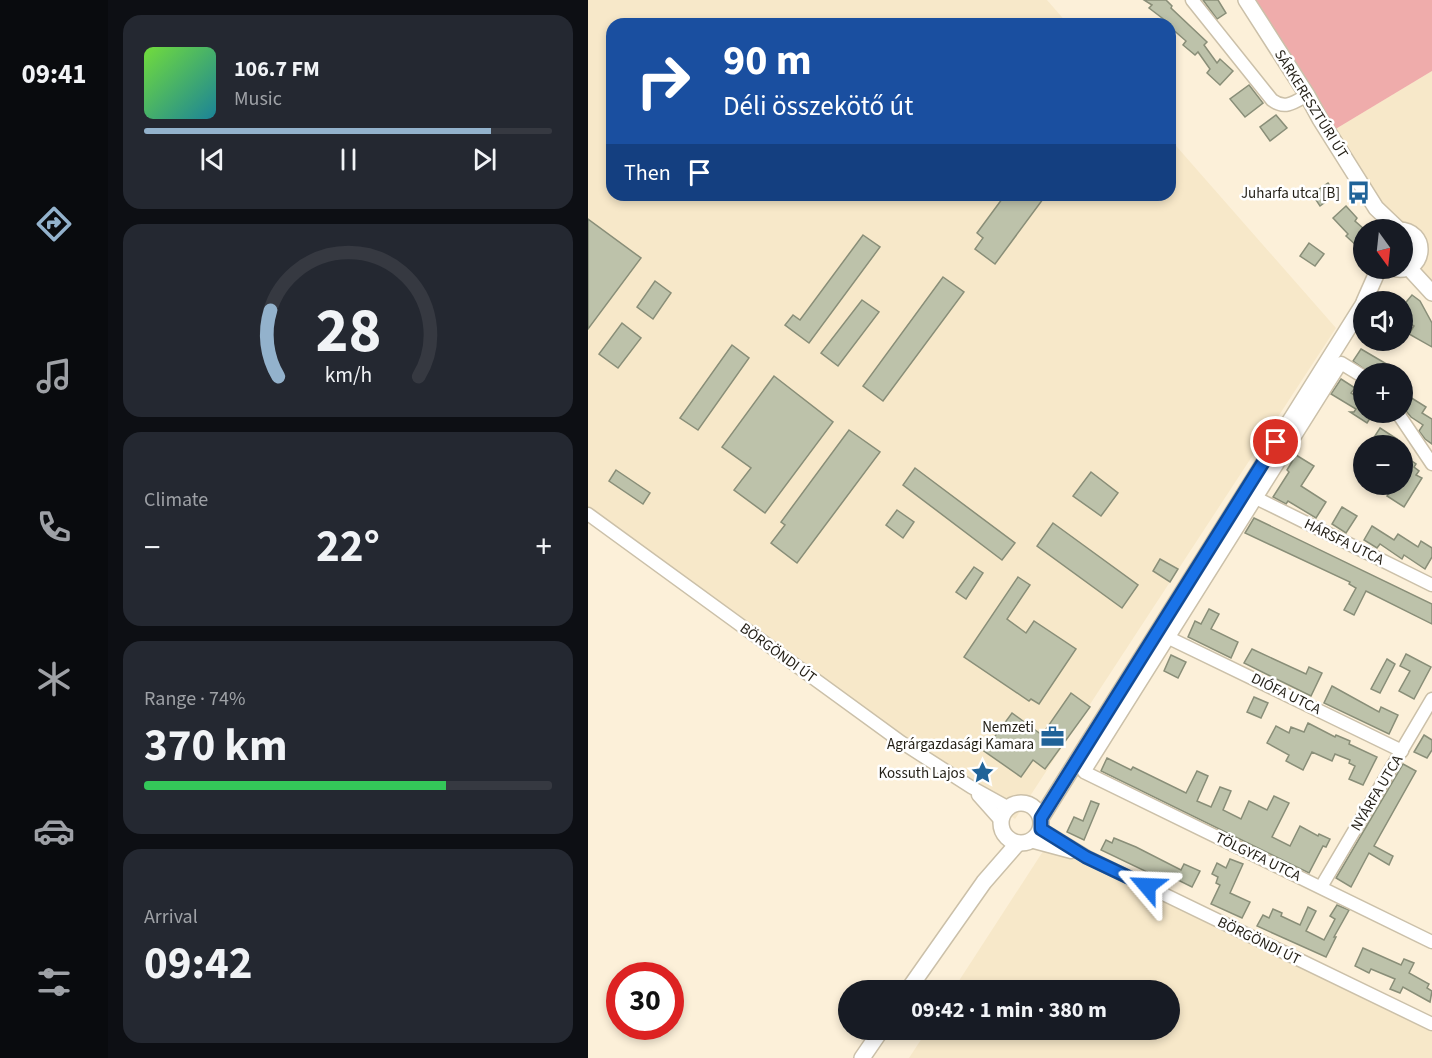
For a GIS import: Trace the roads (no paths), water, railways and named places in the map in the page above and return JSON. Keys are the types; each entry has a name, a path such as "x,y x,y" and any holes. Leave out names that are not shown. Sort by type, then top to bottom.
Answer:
{"main road":[{"name":"SÁRKERESZTÚRI ÚT","path":"1246,0 1307,94 1320,119 1376,208 1387,219"},
{"name":"SÁRKERESZTÚRI ÚT","path":"1376,208 1378,219"},
{"name":"SÁRKERESZTÚRI ÚT","path":"1413,236 1419,241 1420,252 1413,257"},
{"path":"1413,278 1432,292"},
{"path":"1374,291 1386,279"},
{"path":"1013,830 1036,836 1041,824 1078,770 1353,320"},
{"path":"1030,805 1078,770"},
{"path":"915,980 984,882 1013,830 1019,803 1030,805 1037,810 1041,824"},
{"path":"862,1058 874,1040"}],"street":[{"path":"1192,0 1278,105 1286,106 1307,94"},
{"path":"1078,770 1169,638 1341,363 1353,370"},
{"path":"1404,423 1432,464"},
{"name":"HÁRSFA UTCA","path":"1256,498 1432,585"},
{"name":"BÖRGÖNDI ÚT","path":"588,514 901,742 971,787 1013,830 1086,857 1432,1024"},
{"name":"DIÓFA UTCA","path":"1169,638 1402,751"},
{"name":"NYÁRFA UTCA","path":"1321,887 1432,699"},
{"name":"TÖLGYFA UTCA","path":"1078,770 1432,942"},
{"name":"BÖRGÖNDI ÚT","path":"1041,824 1086,857"}],"place":[{"name":"Juharfa utca [B]","path":"1358,193"},
{"name":"Nemzeti Agrárgazdasági Kamara","path":"1052,736"},
{"name":"Kossuth Lajos","path":"983,773"}]}
